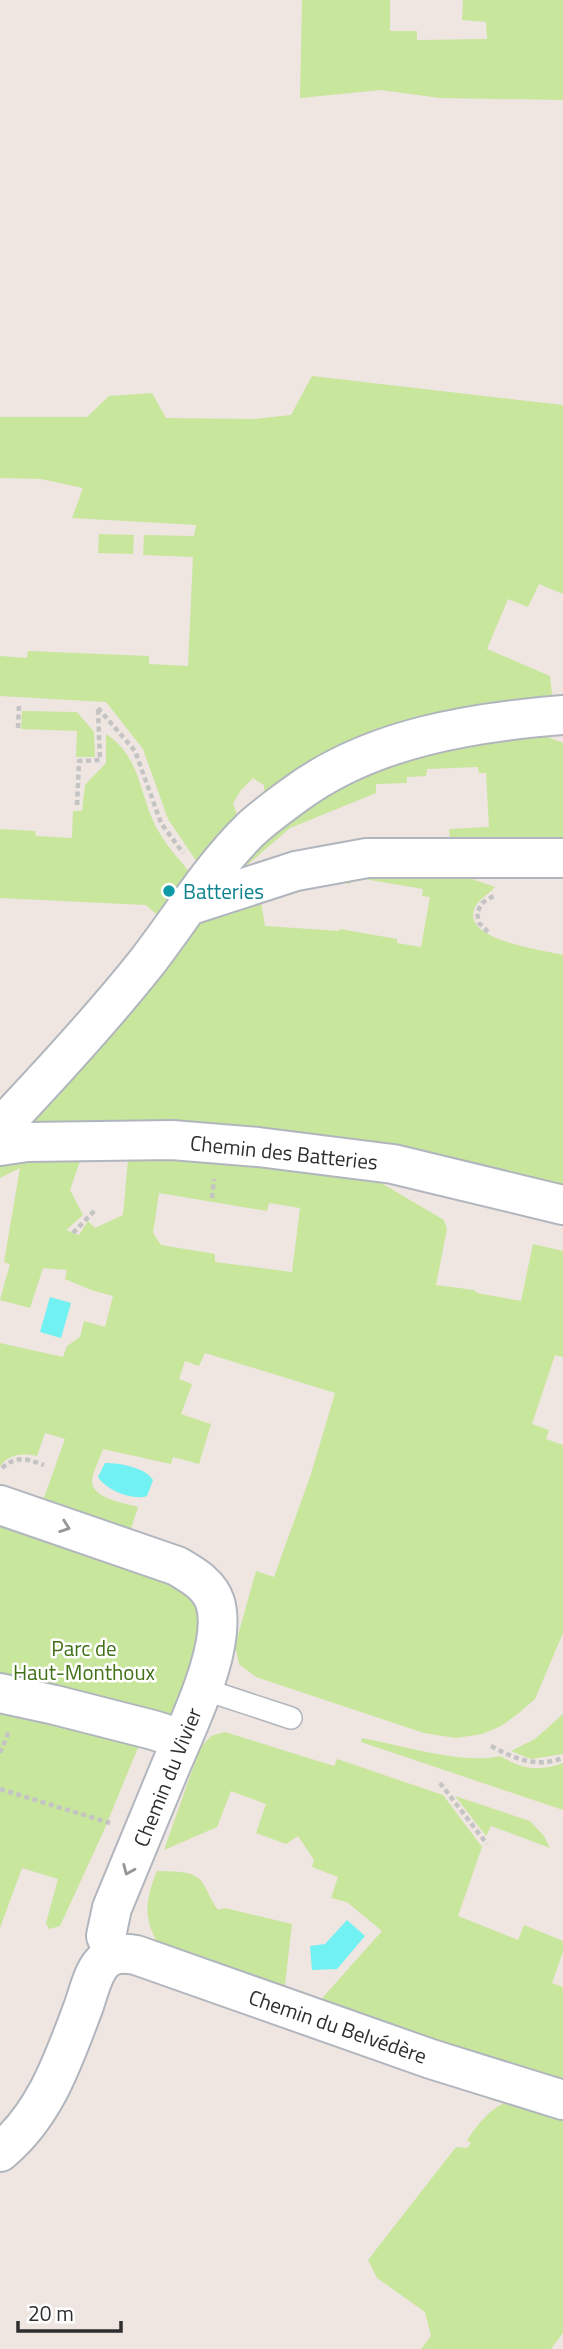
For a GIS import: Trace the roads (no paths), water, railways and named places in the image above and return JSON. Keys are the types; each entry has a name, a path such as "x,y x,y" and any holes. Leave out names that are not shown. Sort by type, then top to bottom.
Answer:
{"street":[{"path":"0,1128 92,1030 197,893 251,829 299,791 374,752 437,733 533,717 563,715"},
{"path":"197,893 367,858 563,858"},
{"name":"Chemin des Batteries","path":"0,1146 27,1142 172,1140 258,1147 393,1164 563,1205"},
{"name":"Chemin du Vivier","path":"0,1505 177,1566 202,1582 215,1602 217,1625 203,1689 112,1908 106,1936 114,1955"},
{"path":"0,1693 55,1704 182,1739"},
{"path":"0,2152 24,2130 42,2104 61,2066 99,1966 114,1955"},
{"name":"Chemin du Belvédère","path":"114,1955 136,1955 431,2059 563,2099"}],"lane":[{"path":"203,1689 291,1718"}],"water":[{"path":"50,1297 71,1303 61,1338 40,1332"},
{"path":"105,1463 144,1472 153,1480 147,1496 127,1496 107,1486 98,1477"},
{"path":"347,1920 365,1936 337,1969 312,1970 310,1946 325,1944"}],"place":[{"name":"Batteries","path":"169,891"}],"park label":[{"name":"Parc de Haut-Monthoux","path":"84,1660"}]}
